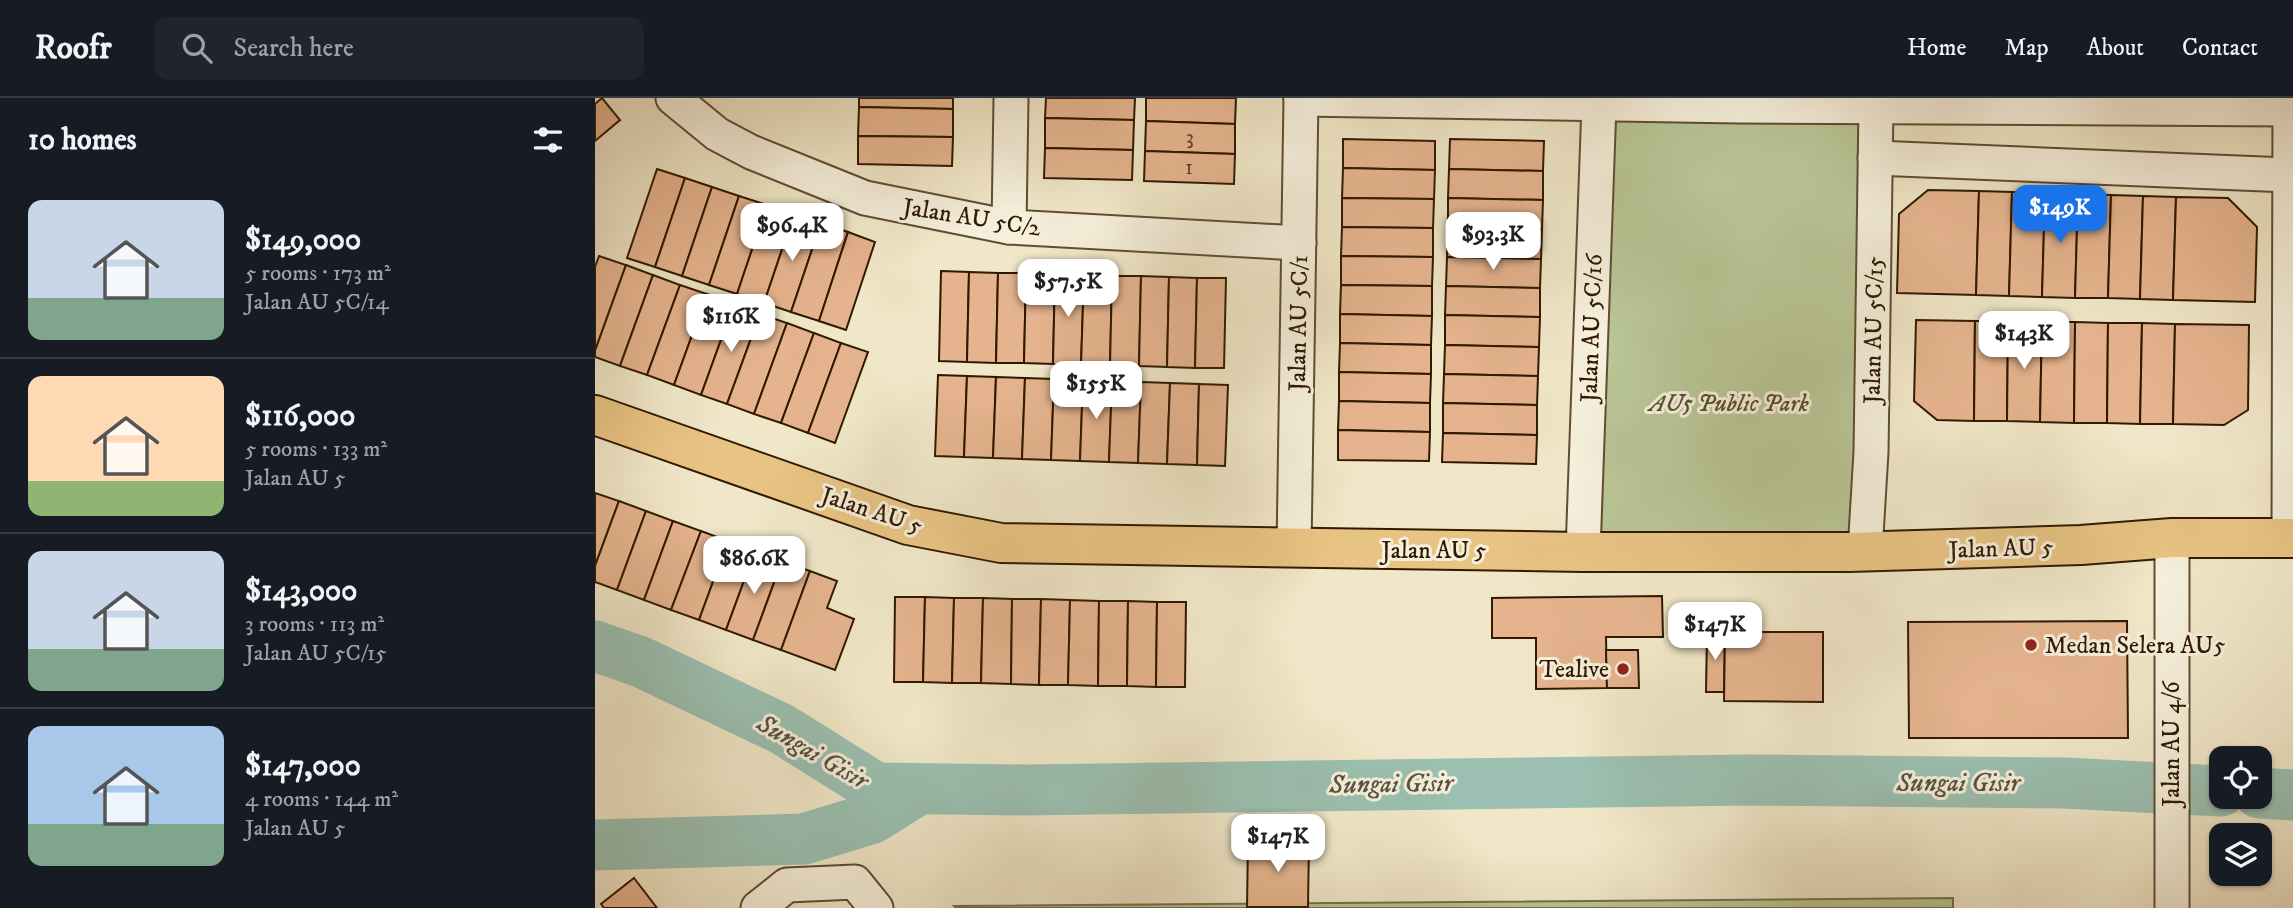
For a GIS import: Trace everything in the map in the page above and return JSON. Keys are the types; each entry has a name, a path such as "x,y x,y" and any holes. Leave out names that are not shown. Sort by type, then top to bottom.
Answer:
{"main road":[{"name":"Jalan AU 5","path":"595,415 908,524 1001,543 1583,552 1865,552 2081,545 2172,538 2291,538"}],"street":[{"name":"Jalan AU 5C/2","path":"673,98 717,134 751,152 865,198 932,214 1009,227 1299,243"},
{"path":"717,98 717,134"},
{"path":"1009,227 1011,98"},
{"path":"1301,98 1876,107 2290,104 2291,538"},
{"name":"Jalan AU 5C/1","path":"1294,548 1301,98"},
{"name":"Jalan AU 5C/16","path":"1583,552 1599,104"},
{"name":"Jalan AU 5C/15","path":"1865,552 1871,452 1876,107"},
{"path":"1875,158 2290,175"},
{"name":"Jalan AU 4/6","path":"2172,538 2172,908"},
{"path":"758,908 787,885 855,882 876,908"}],"green space":[{"name":"AU5 Public Park","path":"1616,113 1869,118 1857,546 1589,542"},
{"path":"1953,898 1953,908 954,906"}],"building":[{"path":"602,98 620,120 595,141 595,104"},
{"path":"859,98 953,98 953,109 859,107"},
{"path":"1046,98 1135,98 1134,120 1045,118"},
{"path":"1146,98 1236,98 1235,124 1146,121"},
{"path":"859,107 953,109 953,137 858,136"},
{"path":"1045,118 1134,120 1133,150 1045,148"},
{"path":"1146,121 1235,124 1235,154 1145,151"},
{"path":"858,136 953,137 952,166 858,164"},
{"path":"1343,139 1435,141 1435,170 1343,168"},
{"path":"1450,139 1544,141 1543,171 1449,169"},
{"path":"1045,148 1133,150 1132,180 1044,178"},
{"path":"1145,151 1235,154 1234,184 1144,181"},
{"path":"1343,168 1435,170 1434,199 1342,198"},
{"path":"657,169 685,178 655,267 627,258"},
{"path":"1449,169 1543,171 1543,200 1448,198"},
{"path":"685,178 712,187 682,276 655,267"},
{"path":"712,187 739,196 709,285 682,276"},
{"path":"1928,190 1979,191 1976,295 1897,293 1899,214"},
{"path":"1979,191 2012,192 2009,296 1976,295"},
{"path":"2012,192 2045,193 2042,297 2009,296"},
{"path":"2045,193 2078,194 2075,298 2042,297"},
{"path":"2078,194 2111,195 2108,298 2075,298"},
{"path":"2111,195 2143,196 2140,299 2108,298"},
{"path":"739,196 767,205 737,294 709,285"},
{"path":"2143,196 2176,197 2173,300 2140,299"},
{"path":"2176,197 2228,198 2257,227 2255,302 2173,300"},
{"path":"1342,198 1434,199 1433,228 1342,227"},
{"path":"1448,198 1543,200 1542,229 1448,227"},
{"path":"767,205 794,214 764,303 737,294"},
{"path":"794,214 821,223 791,312 764,303"},
{"path":"821,223 848,232 819,321 791,312"},
{"path":"1342,227 1433,228 1433,257 1341,256"},
{"path":"1448,227 1542,229 1541,259 1447,257"},
{"path":"848,232 875,242 846,330 819,321"},
{"path":"599,256 626,265 595,351 595,267"},
{"path":"1341,256 1433,257 1432,286 1341,285"},
{"path":"1447,257 1541,259 1540,288 1446,286"},
{"path":"626,265 653,275 620,366 595,357 595,351"},
{"path":"941,271 969,272 967,362 939,361"},
{"path":"969,272 998,273 996,363 967,362"},
{"path":"998,273 1026,273 1024,363 996,363"},
{"path":"1026,273 1055,274 1053,364 1024,363"},
{"path":"1055,274 1084,275 1081,365 1053,364"},
{"path":"653,275 680,285 647,375 620,366"},
{"path":"1084,275 1112,276 1110,366 1081,365"},
{"path":"1112,276 1141,276 1139,366 1110,366"},
{"path":"1141,276 1169,277 1167,367 1139,366"},
{"path":"1169,277 1197,278 1195,368 1167,367"},
{"path":"1197,278 1226,278 1224,368 1195,368"},
{"path":"680,285 707,294 674,385 647,375"},
{"path":"1341,285 1432,286 1432,316 1340,314"},
{"path":"1446,286 1540,288 1540,317 1445,315"},
{"path":"707,294 734,304 701,395 674,385"},
{"path":"734,304 760,314 727,404 701,395"},
{"path":"760,314 787,323 754,414 727,404"},
{"path":"1340,314 1432,316 1431,345 1340,343"},
{"path":"1445,315 1540,317 1539,347 1445,345"},
{"path":"1916,320 1975,321 1974,421 1937,420 1914,401"},
{"path":"1975,321 2008,321 2007,421 1974,421"},
{"path":"2008,321 2042,322 2040,422 2007,421"},
{"path":"2042,322 2075,322 2074,423 2040,422"},
{"path":"2075,322 2108,323 2107,423 2074,423"},
{"path":"787,323 814,333 781,423 754,414"},
{"path":"2108,323 2142,323 2140,424 2107,423"},
{"path":"2142,323 2175,324 2173,424 2140,424"},
{"path":"2175,324 2249,325 2248,410 2224,425 2173,424"},
{"path":"814,333 841,343 808,433 781,423"},
{"path":"841,343 868,352 835,443 808,433"},
{"path":"1340,343 1431,345 1431,374 1339,372"},
{"path":"1445,345 1539,347 1538,376 1444,374"},
{"path":"1339,372 1431,374 1430,403 1339,401"},
{"path":"1444,374 1538,376 1537,405 1443,403"},
{"path":"938,375 967,376 964,457 935,456"},
{"path":"967,376 996,377 993,458 964,457"},
{"path":"996,377 1025,378 1022,459 993,458"},
{"path":"1025,378 1054,379 1051,460 1022,459"},
{"path":"1054,379 1083,380 1080,461 1051,460"},
{"path":"1083,380 1112,381 1109,462 1080,461"},
{"path":"1112,381 1141,382 1138,463 1109,462"},
{"path":"1141,382 1170,383 1167,464 1138,463"},
{"path":"1170,383 1199,384 1197,465 1167,464"},
{"path":"1199,384 1228,385 1225,466 1197,465"},
{"path":"1339,401 1430,403 1430,432 1338,430"},
{"path":"1443,403 1537,405 1537,435 1443,433"},
{"path":"1338,430 1430,432 1429,461 1338,460"},
{"path":"1443,433 1537,435 1536,464 1442,462"},
{"path":"595,493 619,501 595,566"},
{"path":"619,501 646,511 617,590 595,582 595,566"},
{"path":"646,511 673,521 644,600 617,590"},
{"path":"673,521 701,531 671,610 644,600"},
{"path":"701,531 728,541 699,620 671,610"},
{"path":"728,541 755,551 726,630 699,620"},
{"path":"755,551 782,561 753,640 726,630"},
{"path":"782,561 810,571 781,650 753,640"},
{"path":"810,571 837,581 827,608 854,619 835,670 781,650"},
{"path":"1662,596 1663,637 1606,637 1607,688 1536,689 1536,638 1492,638 1492,598"},
{"path":"895,597 925,597 923,682 894,682"},
{"path":"925,597 954,598 952,683 923,682"},
{"path":"954,598 983,598 981,683 952,683"},
{"path":"983,598 1012,599 1011,684 981,683"},
{"path":"1012,599 1041,599 1039,685 1011,684"},
{"path":"1041,599 1070,600 1068,685 1039,685"},
{"path":"1070,600 1099,601 1098,686 1068,685"},
{"path":"1099,601 1128,601 1127,686 1098,686"},
{"path":"1128,601 1157,602 1156,687 1127,686"},
{"path":"1157,602 1186,602 1185,687 1156,687"},
{"path":"2127,621 2128,738 1909,738 1908,622"},
{"path":"1707,632 1725,632 1724,692 1706,692"},
{"path":"1725,632 1823,632 1823,702 1724,701"},
{"name":"Tealive","path":"1606,650 1638,650 1639,688 1607,688"},
{"path":"1248,841 1309,841 1308,907 1247,907"},
{"path":"634,878 657,908 604,908 601,904"}],"waterway":[{"name":"Sungai Gisir","path":"595,646 641,662 782,729 876,788 1026,790 1748,780 2064,783 2209,790"},
{"path":"595,845 804,839 873,818 919,789"},
{"name":"Sungai Gisir","path":"2272,794 2293,795"}],"place":[{"name":"Medan Selera AU5","path":"2031,645"},
{"name":"Tealive","path":"1623,669"}]}
